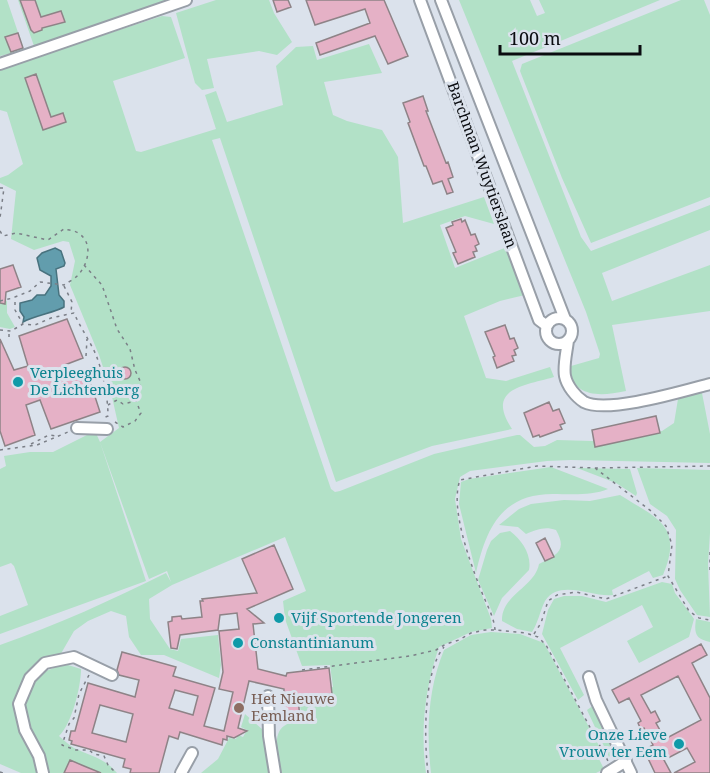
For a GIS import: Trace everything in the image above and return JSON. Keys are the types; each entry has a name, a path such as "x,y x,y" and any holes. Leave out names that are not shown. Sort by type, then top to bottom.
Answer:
{"lane":[{"path":"0,64 186,0"},
{"name":"Barchman Wuytierslaan","path":"420,0 539,320 547,327"},
{"name":"Barchman Wuytierslaan","path":"441,0 565,319"},
{"path":"464,118 472,120 484,111"},
{"path":"499,211 500,202 505,197 512,196 518,199"},
{"path":"568,340 557,344 550,340 547,327 554,319 565,319 570,324 572,331 568,340 565,377 574,394 585,402 602,406 636,401 710,384"},
{"path":"77,428 111,424"},
{"path":"43,773 39,756 25,730 19,704 30,678 45,663 74,657 112,675"},
{"path":"589,677 596,700 631,773"},
{"path":"268,696 269,736 274,773"},
{"path":"181,773 192,753"},
{"path":"610,771 626,761"}],"path":[{"path":"0,188 4,188 0,218"},
{"path":"0,231 3,236 16,232 48,240 64,229 77,232 87,243 88,255 79,274 64,285 40,282 30,291 0,301"},
{"path":"71,312 74,313 87,338 100,368 111,424 123,427 135,421 141,413 136,401 141,383 130,349 117,329 102,285 84,265"},
{"path":"64,285 72,302 71,312"},
{"path":"15,297 15,310 23,324"},
{"path":"0,330 9,330 23,324 35,325 71,312"},
{"path":"9,330 9,337"},
{"path":"86,356 87,338"},
{"path":"131,371 135,370"},
{"path":"108,406 117,400 123,404 136,401"},
{"path":"101,418 108,416"},
{"path":"0,450 37,444 77,428"},
{"path":"30,445 45,436 57,436"},
{"path":"495,630 463,535 457,501 460,480 537,466 594,468 710,466"},
{"path":"594,468 651,511 666,526 672,545 668,576 689,611 699,618 710,620"},
{"path":"710,552 710,570"},
{"path":"533,635 541,623 548,602 557,595 576,592 606,599 668,576"},
{"path":"302,670 410,656 436,650 471,633 495,630 533,635 546,645 610,771"},
{"path":"428,773 426,743 429,693 435,660 446,644"},
{"path":"94,666 79,694 74,718 69,724 62,745 76,750 89,750 94,754 104,756 108,765 116,773"}],"green space":[{"path":"0,0 7,0 24,50 0,56"},
{"path":"18,0 165,0 166,4 34,46"},
{"path":"216,0 269,0 274,13 292,42 277,55 259,51 207,59 214,88 202,90 195,83 176,13"},
{"path":"459,0 530,0 537,16 545,13 539,0 660,0 512,61 581,237 591,251 710,205 710,230 602,273 612,301 710,265 710,311 612,325 626,391 606,394 589,393 575,385 564,368 599,358 600,354 586,312"},
{"path":"681,0 704,0 710,15 710,197 591,243 562,178 520,71 522,64"},
{"path":"162,16 171,17 185,58 113,81 136,151 141,152 216,129 205,95 216,91 227,122 283,105 276,66 296,47 313,46 317,60 369,44 382,73 324,82 333,115 382,130 398,157 403,223 484,197 494,224 465,216 440,225 455,268 507,247 525,295 500,301 464,316 486,378 506,381 550,367 554,377 520,387 506,397 503,405 512,429 432,446 336,482 220,138 212,140 331,489 335,492 340,491 434,454 517,435 534,447 545,446 557,440 592,441 662,431 674,423 679,393 701,388 710,434 710,463 547,461 470,471 460,477 455,499 461,539 491,619 492,628 471,632 439,647 430,678 425,709 426,773 280,773 278,735 286,725 302,719 298,693 333,687 330,665 302,666 285,619 283,601 306,591 285,537 172,585 149,599 150,619 170,649 178,651 181,639 218,635 221,665 219,678 164,655 141,655 129,637 126,616 111,611 88,621 74,631 59,657 18,694 39,773 21,773 0,764 0,645 84,612 166,573 171,582 167,571 149,579 100,442 119,428 110,388 99,355 70,285 75,261 69,242 63,241 34,250 11,239 16,191 0,183 0,178 23,164 7,112 0,110 0,69"},
{"path":"7,301 7,313 15,327 10,329 0,327 0,303"},
{"path":"95,431 146,581 0,634 0,616 28,605 14,566 11,563 0,567 0,469 6,466 4,456 30,452 53,452"},
{"path":"551,467 608,489 588,494 535,496 520,500 508,507 491,529 476,573 459,504 461,482"},
{"path":"577,468 630,469 636,496 616,483"},
{"path":"637,468 710,470 708,564 710,617 697,615 680,590 675,579 676,530 667,516 650,504"},
{"path":"620,495 655,517 668,534 669,558 663,575 653,578 649,571 612,590 613,595 577,590 551,594 545,601 532,632 517,629 502,621 507,604 531,579 539,564 558,552 561,543 556,530 544,528 526,534 518,527 499,525 519,509 531,504 564,500 590,501"},
{"path":"510,531 525,548 530,564 529,570 502,598 494,616 478,580 491,541 500,533"},
{"path":"662,582 672,584 675,593 694,619 689,637 639,663 627,641 653,627 642,605 560,648 584,695 578,700 542,634 548,610 554,599 564,596 582,596 606,602"},
{"path":"696,619 710,622 710,642 698,637 695,628"},
{"path":"491,632 520,634 544,643 605,757 598,757 604,769 596,773 431,773 430,710 435,680 444,650 471,635"},
{"path":"68,665 81,669 81,676 72,714 59,736 74,748 102,761 117,773 48,773 32,741 23,715 28,691 32,683 44,673 59,666"},
{"path":"594,705 616,749 609,757 587,710"},
{"path":"245,714 263,730 270,773 201,773 218,759 229,738 236,739 238,735 243,737 247,730 241,727"}],"water":[{"path":"55,248 61,251 65,263 64,266 56,269 59,295 64,301 64,307 23,322 20,303 32,300 37,295 45,295 51,286 51,276 40,270 37,258 42,253"}],"building":[{"path":"20,0 35,0 41,17 61,11 65,22 42,28 34,33"},
{"path":"273,0 288,0 291,7 277,12"},
{"path":"306,0 384,0 408,56 388,64 375,36 320,55 316,43 370,23 365,9 315,25"},
{"path":"18,33 23,48 11,52 5,37"},
{"path":"36,74 51,117 63,113 66,122 43,130 25,78"},
{"path":"423,96 428,111 426,111 453,177 448,179 453,192 447,194 442,181 433,184 424,166 403,103"},
{"path":"461,219 462,222 465,220 471,235 475,234 479,244 475,246 477,251 473,252 475,257 458,264 453,253 456,252 446,228 453,225 452,222"},
{"path":"13,265 21,287 6,292 5,304 0,303 0,269"},
{"name":"Verpleeghuis De Lichtenberg","path":"67,319 83,358 62,366 67,379 87,372 100,412 51,429 40,400 26,405 35,435 5,446 0,431 0,339 14,370 28,366 19,336"},
{"path":"505,325 510,339 514,338 518,348 514,350 516,355 512,356 514,361 497,368 493,357 495,356 485,332"},
{"path":"127,367 131,373 127,379 123,379 119,371"},
{"path":"549,402 553,411 559,409 565,423 560,425 562,429 540,437 539,435 533,437 524,413"},
{"path":"656,416 660,433 595,447 592,430"},
{"path":"545,538 554,557 545,561 536,543"},
{"path":"274,545 293,589 247,609 264,623 253,624 258,669 286,676 287,673 329,668 332,694 298,697 300,719 284,720 284,689 249,681 238,728 247,731 234,738 227,736 227,740 223,739 222,745 180,732 178,739 169,736 159,773 130,773 131,769 123,767 125,759 71,744 72,741 69,740 71,731 75,731 88,683 135,697 139,680 119,675 117,670 122,652 176,667 173,676 215,688 204,726 224,731 233,692 219,689 223,672 219,631 239,629 237,613 220,615 218,630 180,635 177,649 171,648 168,622 172,621 172,617 181,616 182,619 202,617 200,601 203,601 202,599 257,593 242,559","holes":["175,690 198,696 193,715 169,708","100,705 133,714 126,742 92,733"]},
{"path":"701,644 707,655 692,663 710,698 710,773 674,773 695,762 687,748 664,760 671,773 655,773 644,750 653,745 644,728 641,730 638,723 641,721 629,698 619,703 612,690","holes":["678,676 701,720 665,739 656,723 660,721 655,711 651,713 641,695"]},
{"path":"70,760 84,766 101,773 64,773"}],"place":[{"name":"Verpleeghuis De Lichtenberg","path":"18,382"},
{"name":"Vijf Sportende Jongeren","path":"279,618"},
{"name":"Constantinianum","path":"238,643"},
{"name":"Het Nieuwe Eemland","path":"239,708"},
{"name":"Onze Lieve Vrouw ter Eem","path":"679,744"}]}
